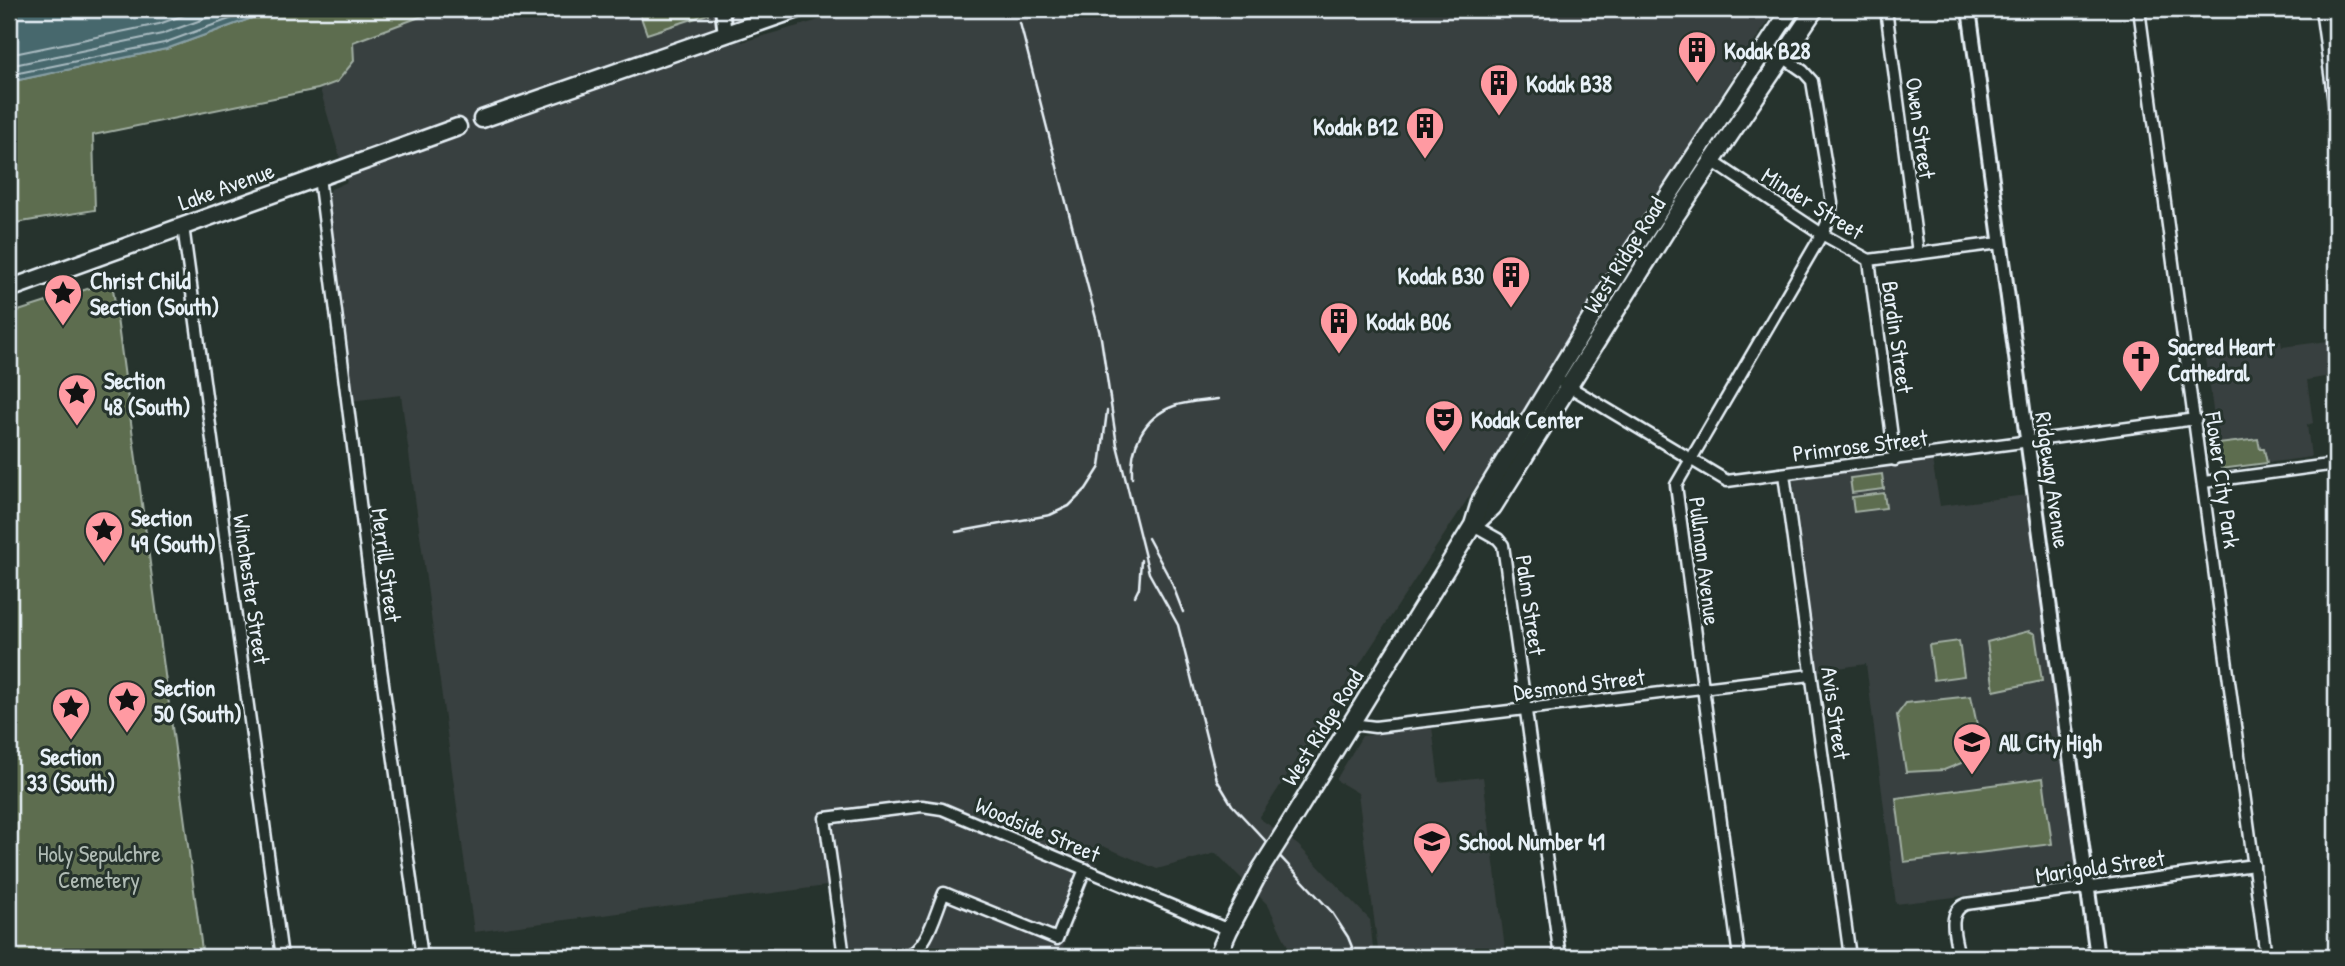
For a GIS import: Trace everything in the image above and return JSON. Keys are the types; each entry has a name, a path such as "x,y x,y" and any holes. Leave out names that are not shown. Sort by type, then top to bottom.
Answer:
{"main road":[{"path":"482,119 798,9"},
{"name":"West Ridge Road","path":"1562,382 1627,259 1791,9"},
{"name":"West Ridge Road","path":"1217,957 1261,869 1473,525 1481,499 1815,9"},
{"name":"Lake Avenue","path":"9,289 458,127"}],"street":[{"path":"722,9 725,34"},
{"name":"Owen Street","path":"1886,9 1918,253"},
{"name":"Ridgeway Avenue","path":"1969,9 2097,957"},
{"name":"Flower City Park","path":"2139,9 2266,957"},
{"path":"2321,9 2336,117"},
{"name":"Pullman Avenue","path":"1739,957 1676,485 1830,216 1832,202 1816,94 1812,81 1803,71 1783,58"},
{"name":"Minder Street","path":"1696,150 1822,234 1869,260 2000,243"},
{"name":"Merrill Street","path":"319,177 381,669 422,957"},
{"name":"Winchester Street","path":"183,226 282,957"},
{"name":"Bardin Street","path":"1869,260 1895,460"},
{"name":"Primrose Street","path":"1562,382 1725,480 2196,419"},
{"path":"2204,482 2336,464"},
{"name":"Avis Street","path":"1784,474 1850,957"},
{"name":"Palm Street","path":"1473,525 1498,539 1503,545 1560,957"},
{"name":"Desmond Street","path":"1352,724 1375,727 1811,675"},
{"name":"Woodside Street","path":"844,957 825,818 932,806 1229,930"},
{"name":"Marigold Street","path":"1959,957 1954,919 1955,912 1966,904 2254,865"},
{"path":"906,957 919,949 944,893 1057,939 1085,869"}],"shaded area":[{"path":"441,9 737,9 742,42 858,9 1775,9 1514,428 1259,818 1298,845 1370,920 1374,957 1293,957 1268,905 1216,853 1157,869 1103,846 1059,957 851,957 841,884 474,932 401,395 350,401 351,367 328,196 331,189 347,182 320,89 338,82 353,43"},
{"path":"2336,340 2336,375 2307,380 2313,423 2307,425 2311,457 2221,469 2205,351 2281,341 2282,347"},
{"name":"All City High","path":"1932,460 1940,506 2026,495 2079,882 1896,904 1866,664 1818,671 1793,480"},
{"name":"School Number 41","path":"1432,727 1439,782 1483,777 1506,957 1379,957 1358,793 1336,780 1362,736"}],"green space":[{"path":"277,9 441,9 353,42 354,61 337,82 318,89 93,135 95,210 9,224 9,82 166,49"},
{"path":"638,9 707,9 708,14 647,34"},
{"name":"Holy Sepulchre Cemetery","path":"112,281 203,957 9,957 9,314"},
{"path":"2258,439 2260,449 2264,449 2267,463 2221,469 2218,444"},
{"path":"1882,474 1884,489 1852,493 1850,478"},
{"path":"1884,493 1886,508 1854,512 1852,497"},
{"path":"2029,631 2035,634 2042,681 1994,691 1987,642"},
{"path":"1959,641 1964,676 1934,680 1929,645"},
{"path":"1971,696 1978,730 1969,760 1944,770 1906,772 1897,715 1906,703"},
{"path":"2043,778 2052,844 1904,862 1896,798"}],"water":[{"path":"9,9 277,9 166,49 9,82"}],"railway":[{"path":"1020,23 1101,338 1117,445 1149,573 1178,625 1217,780 1232,805 1331,911 1348,937 1356,957"},
{"path":"1132,478 1136,444 1154,418 1179,404 1218,399"},
{"path":"956,532 1050,515 1069,506 1086,489 1100,467 1107,411"},
{"path":"1148,538 1171,581 1183,612"},
{"path":"1135,596 1139,588 1141,560"}],"place":[{"name":"Kodak B28","path":"1697,84"},
{"name":"Kodak B38","path":"1499,117"},
{"name":"Kodak B12","path":"1425,160"},
{"name":"Kodak B30","path":"1511,309"},
{"name":"Christ Child Section (South)","path":"63,327"},
{"name":"Kodak B06","path":"1339,355"},
{"name":"Sacred Heart Cathedral","path":"2141,393"},
{"name":"Section 48 (South)","path":"77,427"},
{"name":"Kodak Center","path":"1444,453"},
{"name":"Section 49 (South)","path":"104,564"},
{"name":"Section 50 (South)","path":"127,734"},
{"name":"Section 33 (South)","path":"71,741"},
{"name":"All City High","path":"1972,776"},
{"name":"School Number 41","path":"1432,875"}]}
